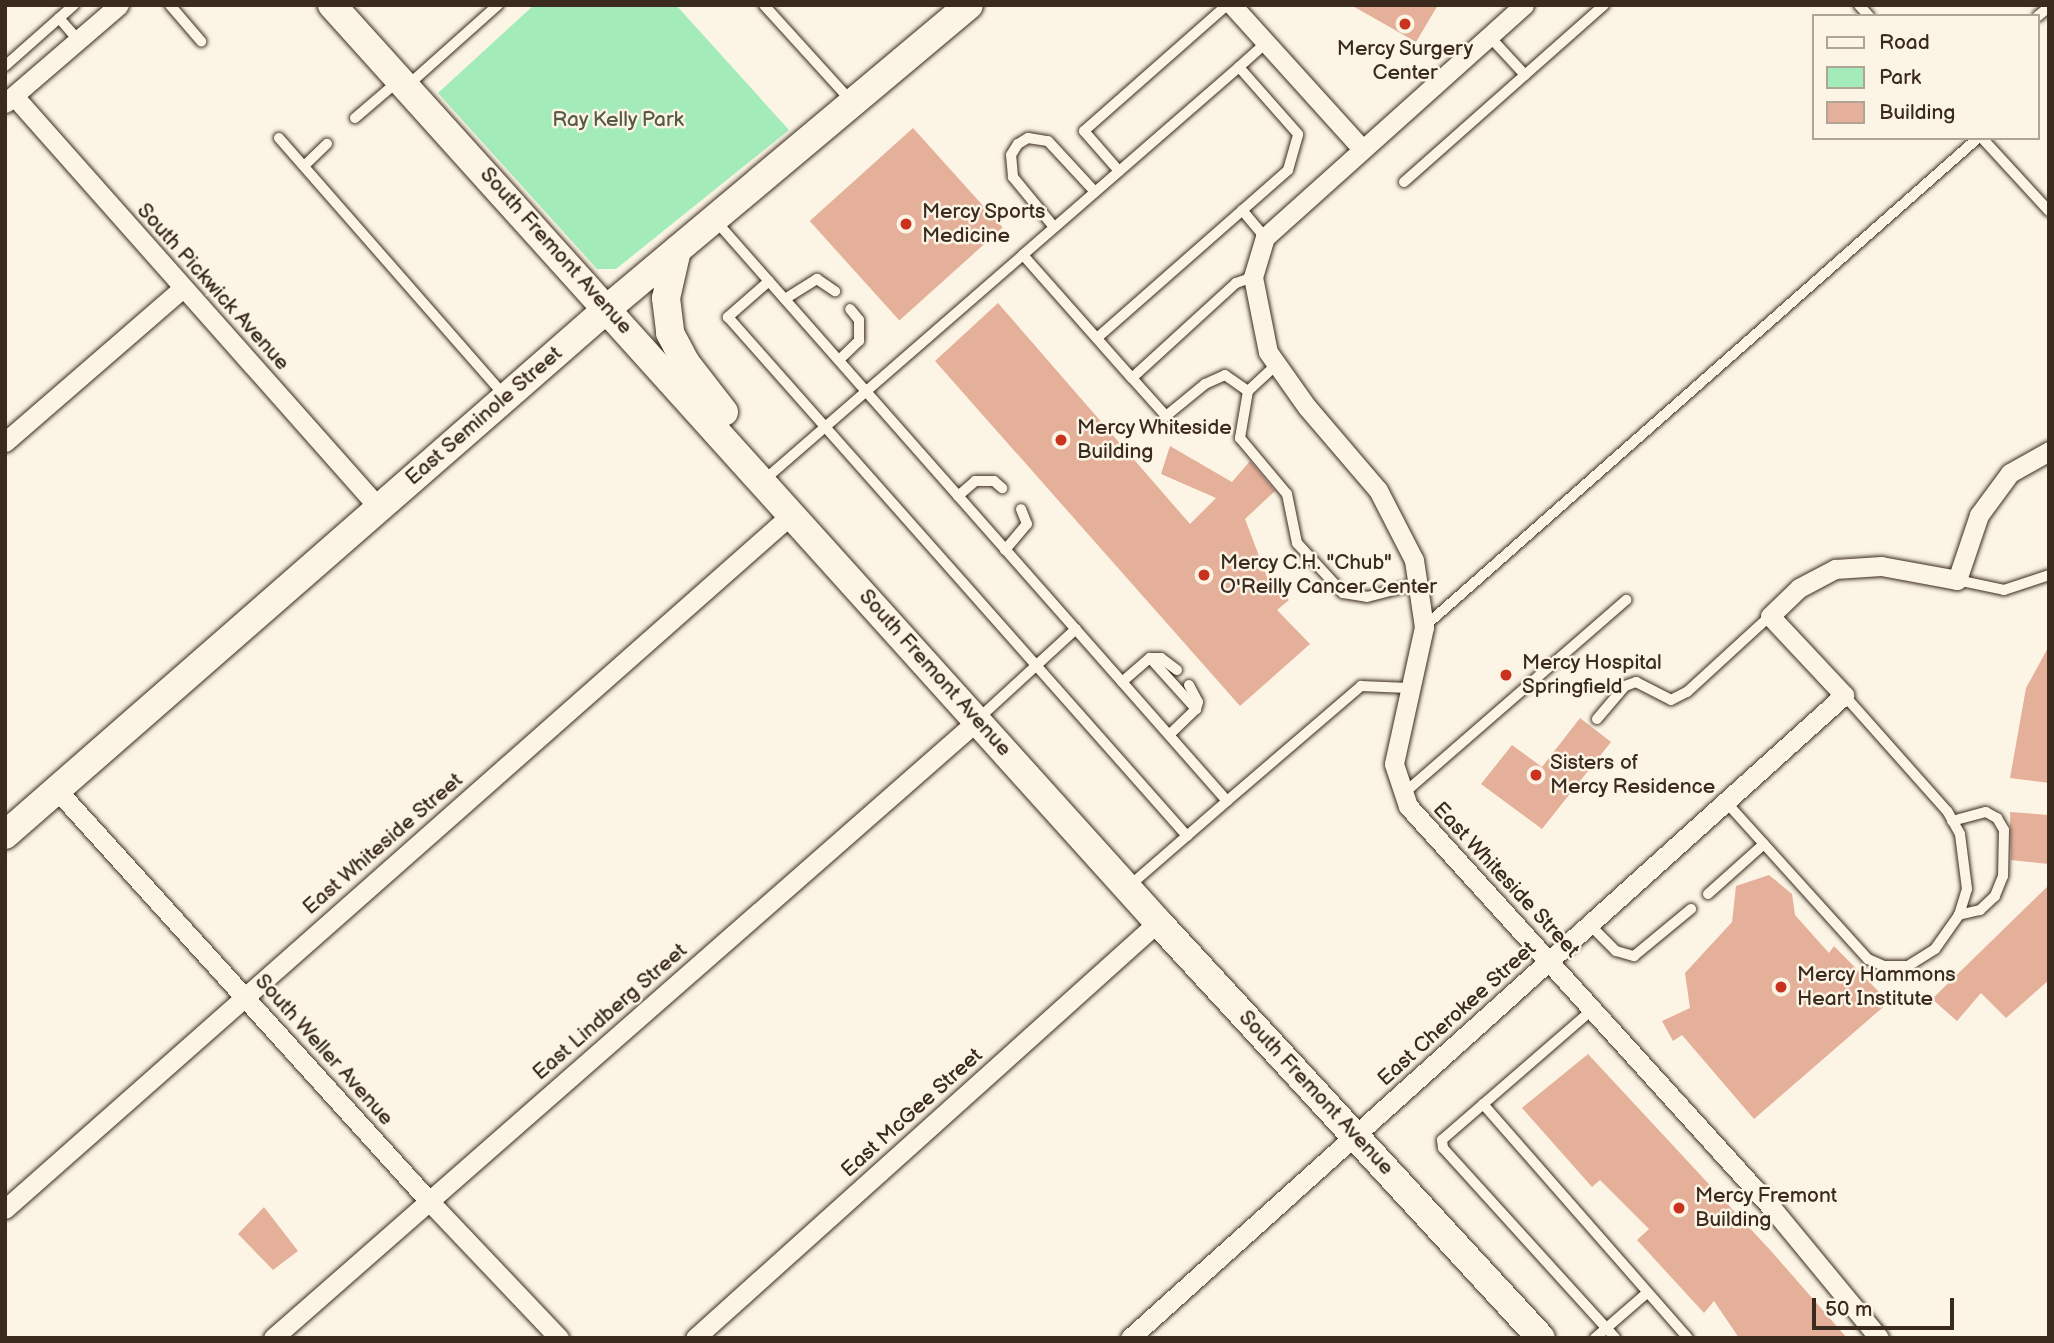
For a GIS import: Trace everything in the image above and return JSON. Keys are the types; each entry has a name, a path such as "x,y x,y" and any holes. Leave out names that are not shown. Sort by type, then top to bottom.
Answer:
{"main road":[{"name":"South Fremont Avenue","path":"332,5 608,308 1127,888 1541,1338"},
{"name":"East Seminole Street","path":"5,835 608,308 969,5"},
{"path":"677,250 666,298 670,333 686,363 751,450 763,481"}],"street":[{"path":"8,94 119,5"},
{"path":"1265,237 1524,5"},
{"path":"1238,8 1362,149"},
{"name":"South Pickwick Avenue","path":"8,94 379,508"},
{"name":"East Whiteside Street","path":"1265,237 1253,277 1268,352 1378,490 1414,560 1424,627 1408,688 1394,764 1408,806 1772,1208 1879,1338"},
{"path":"5,442 183,288"},
{"path":"1844,695 1770,616 1800,588 1835,569 1881,566 1957,580 1979,514 2010,473 2049,451"},
{"name":"East Whiteside Street","path":"5,1209 792,514"},
{"name":"East Cherokee Street","path":"1140,1335 1356,1135 1844,695"},
{"name":"East Lindberg Street","path":"273,1338 978,720"},
{"name":"South Weller Avenue","path":"57,790 429,1201 559,1338"},
{"name":"East McGee Street","path":"695,1338 1158,922"}],"lane":[{"path":"5,66 74,5"},
{"path":"170,5 201,41"},
{"path":"355,118 403,83 498,5"},
{"path":"765,5 852,103"},
{"path":"1585,5 1594,15"},
{"path":"1404,182 1604,5"},
{"path":"1119,171 1084,131 1238,8"},
{"path":"59,18 78,40"},
{"path":"1489,36 1525,75"},
{"path":"763,481 1266,43"},
{"path":"1097,338 1288,170 1298,134 1239,67"},
{"path":"279,138 506,396"},
{"path":"1054,227 1013,177 1011,155 1018,145 1028,138 1048,141 1095,192"},
{"path":"1424,627 1978,140"},
{"path":"1982,140 2048,209"},
{"path":"304,166 327,144"},
{"path":"1242,210 1265,237"},
{"path":"715,219 1227,801"},
{"path":"1023,255 1166,416 1205,384 1225,375 1248,391"},
{"path":"1132,378 1236,283 1253,277"},
{"path":"785,299 817,279 835,291"},
{"path":"769,281 728,317 1187,836"},
{"path":"839,360 859,341 859,320 850,309"},
{"path":"1276,365 1248,391 1240,438 1287,494 1297,543 1343,593 1367,597 1417,584"},
{"path":"958,496 975,481 993,481 1002,488"},
{"path":"1005,550 1027,524 1020,509"},
{"path":"1957,580 2004,590 2049,575"},
{"path":"1404,794 1626,600"},
{"path":"1597,719 1625,686 1636,682 1671,700 1687,692 1770,616"},
{"path":"978,720 1076,629"},
{"path":"1122,682 1150,658 1161,658 1177,670"},
{"path":"1150,658 1196,709"},
{"path":"1169,735 1196,709 1198,702 1189,685"},
{"path":"1127,888 1361,686 1408,688"},
{"path":"1726,802 1868,959 1884,966 1908,966 1923,960 1959,915 1967,866 1952,821 1844,695"},
{"path":"1952,821 1986,812 1997,818 2004,830 2003,876 1996,896 1980,910 1959,915"},
{"path":"1708,894 1764,844"},
{"path":"1590,925 1616,951 1634,956 1691,909"},
{"path":"1593,1009 1442,1140 1443,1147 1615,1338"},
{"path":"1483,1104 1688,1338"},
{"path":"1595,1338 1647,1293"}],"green space":[{"name":"Ray Kelly Park","path":"534,5 676,5 789,130 616,269 597,269 438,93"}],"building":[{"name":"Mercy Surgery Center","path":"1351,5 1438,5 1416,42"},
{"name":"Mercy Sports Medicine","path":"913,128 1003,228 899,321 810,221"},
{"path":"998,303 1190,524 1216,498 1161,474 1170,446 1232,482 1250,461 1275,491 1245,519 1267,577 1289,600 1277,610 1310,644 1240,706 935,361"},
{"path":"2049,646 2049,783 2010,778 2026,688"},
{"name":"Sisters of Mercy Residence","path":"1580,718 1611,742 1542,829 1481,784 1512,745 1542,767"},
{"path":"2010,812 2049,815 2049,864 2011,860"},
{"name":"Mercy Hammons Heart Institute","path":"1769,875 1792,894 1795,915 1829,953 1834,946 1889,1002 1754,1119 1682,1035 1673,1041 1662,1021 1690,1008 1685,973 1732,922 1736,886"},
{"path":"2049,885 2049,980 2006,1018 1981,993 1957,1021 1932,999"},
{"name":"Mercy Fremont Building","path":"1588,1054 1772,1252 1847,1338 1739,1338 1714,1301 1704,1313 1637,1240 1649,1229 1600,1180 1592,1187 1522,1108"},
{"path":"264,1207 298,1251 273,1270 238,1234"}],"place":[{"name":"Mercy Surgery Center","path":"1405,24"},
{"name":"Mercy Sports Medicine","path":"906,224"},
{"name":"Mercy Whiteside Building","path":"1061,440"},
{"name":"Mercy C.H. \"Chub\" O'Reilly Cancer Center","path":"1204,575"},
{"name":"Mercy Hospital Springfield","path":"1506,675"},
{"name":"Sisters of Mercy Residence","path":"1536,775"},
{"name":"Mercy Hammons Heart Institute","path":"1781,987"},
{"name":"Mercy Fremont Building","path":"1679,1208"}]}
